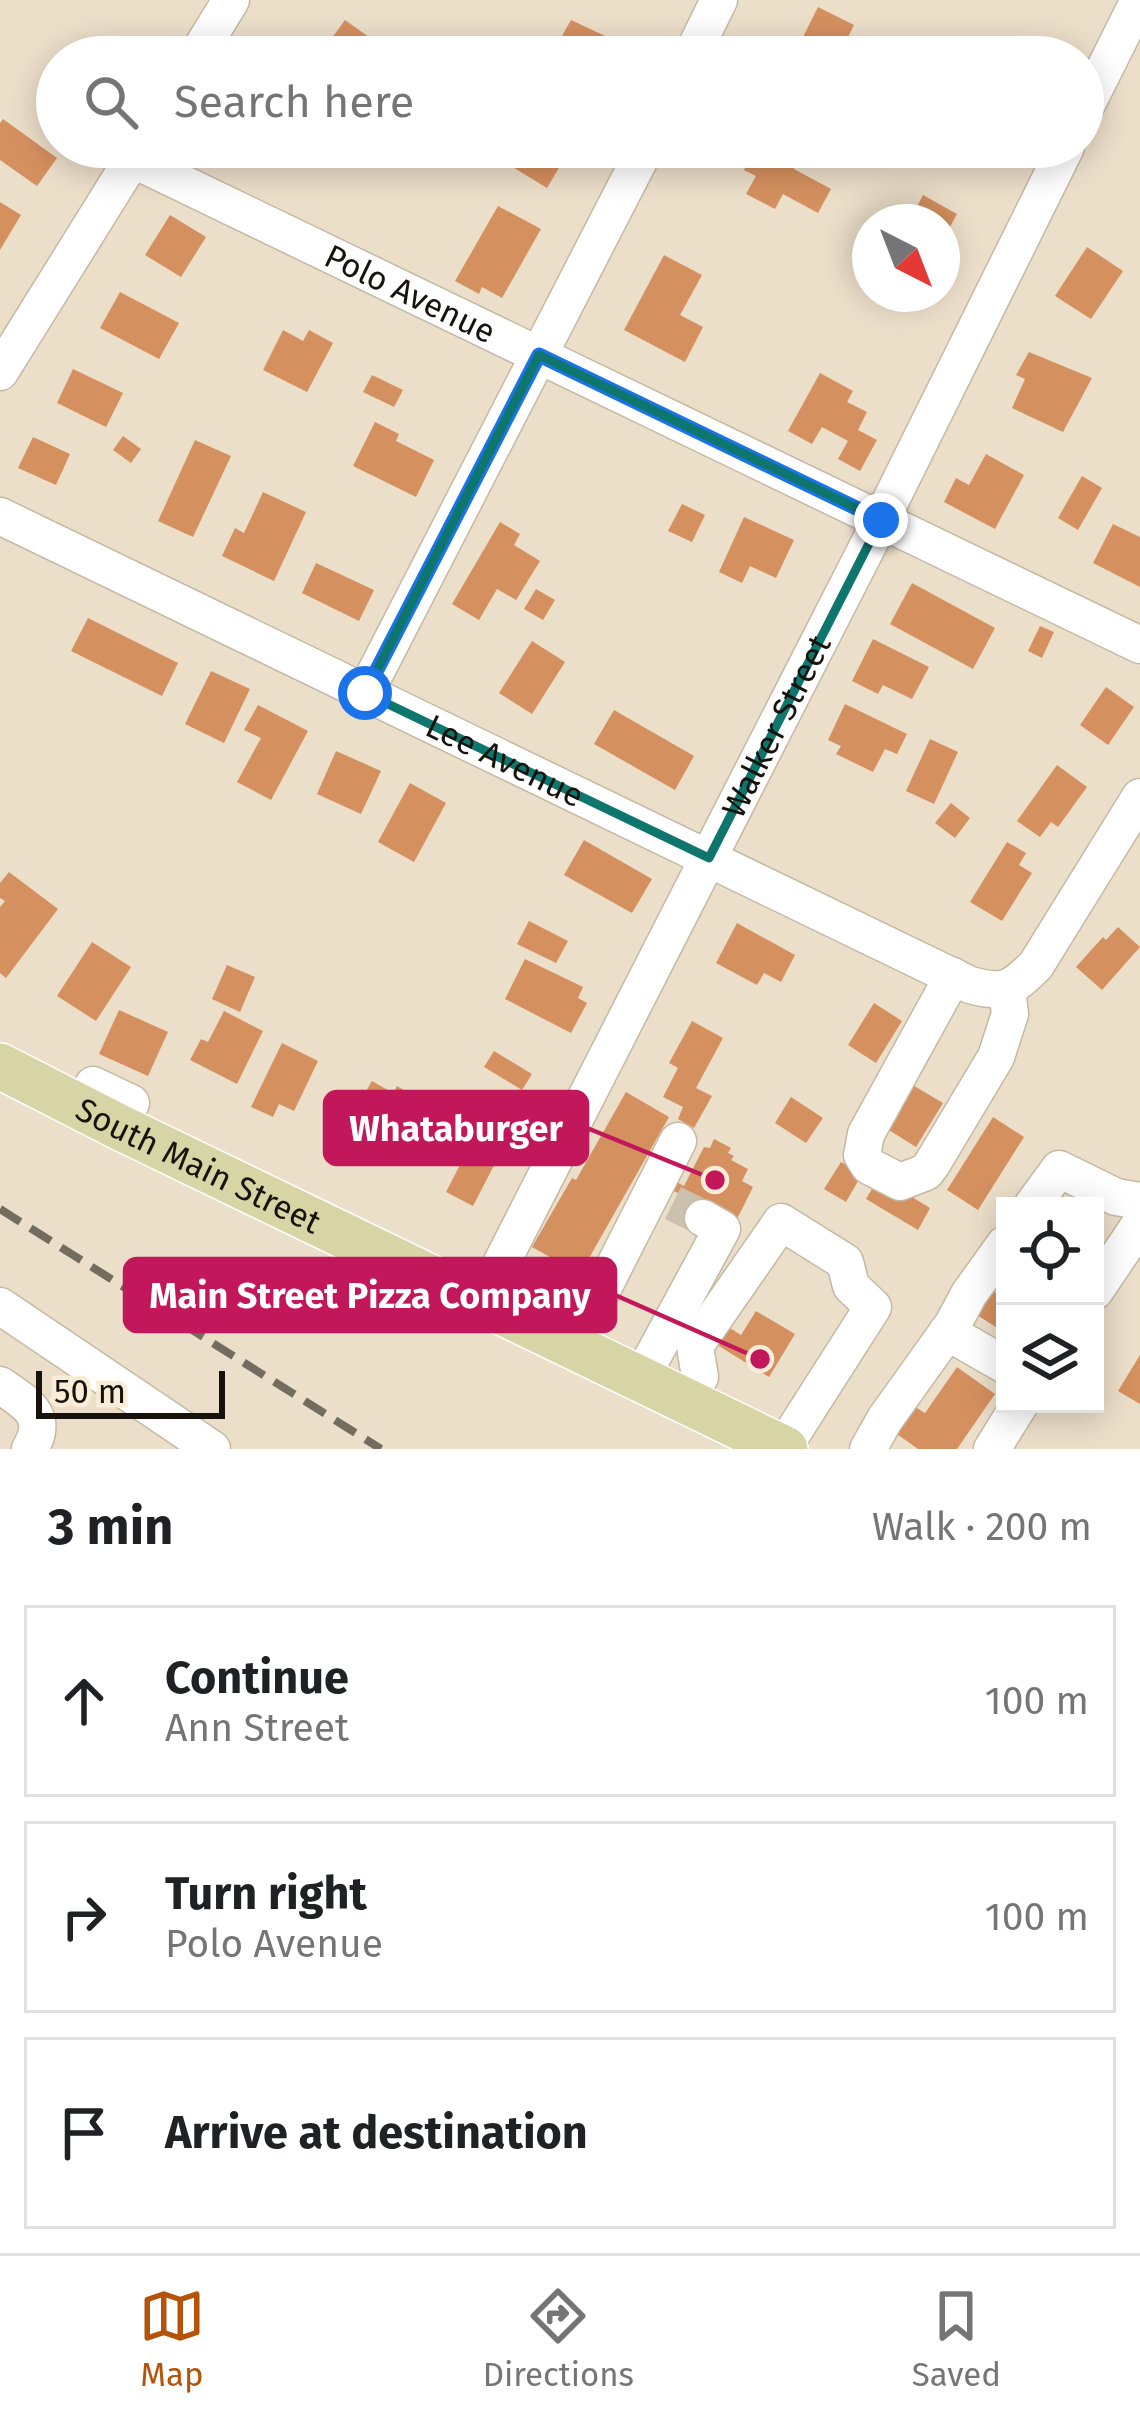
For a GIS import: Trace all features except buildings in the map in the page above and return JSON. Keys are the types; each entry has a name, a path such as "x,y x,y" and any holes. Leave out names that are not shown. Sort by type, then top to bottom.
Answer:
{"main road":[{"name":"South Main Street","path":"0,1066 784,1449"}],"street":[{"path":"209,36 231,0"},
{"path":"701,36 719,0"},
{"path":"1104,70 1139,0"},
{"path":"0,372 127,168"},
{"name":"Polo Avenue","path":"166,168 539,355 1140,645"},
{"path":"365,693 635,168"},
{"name":"Walker Street","path":"482,1303 1056,168"},
{"name":"Lee Avenue","path":"0,516 970,985 995,991 1011,987"},
{"path":"952,976 866,1134 862,1155 869,1166 900,1182 926,1172 932,1164 996,1057 1010,1014 1011,987 1036,965 1140,797"},
{"path":"93,1085 131,1103 119,1127"},
{"path":"573,1347 676,1204 678,1141"},
{"path":"1039,1197 1059,1169 1140,1202"},
{"path":"640,1380 722,1229 676,1204"},
{"path":"686,1402 700,1377 695,1346 781,1222 845,1262 851,1286 873,1307 784,1449"},
{"path":"1104,1278 1140,1224"},
{"path":"868,1449 996,1256"},
{"path":"6,1323 212,1449"},
{"path":"947,1332 996,1360"},
{"path":"0,1385 31,1408 37,1419 38,1437 30,1449"},
{"path":"992,1449 1014,1413"}],"highlighted area":[{"path":"539,355 881,520 709,858 365,693"}],"tunnel":[{"path":"673,1203 703,1218"}],"railway":[{"path":"0,1209 381,1449"}],"place":[{"name":"Whataburger","path":"715,1180"},
{"name":"Main Street Pizza Company","path":"760,1359"}],"route":[{"path":"365,693 539,355 881,520"}]}
